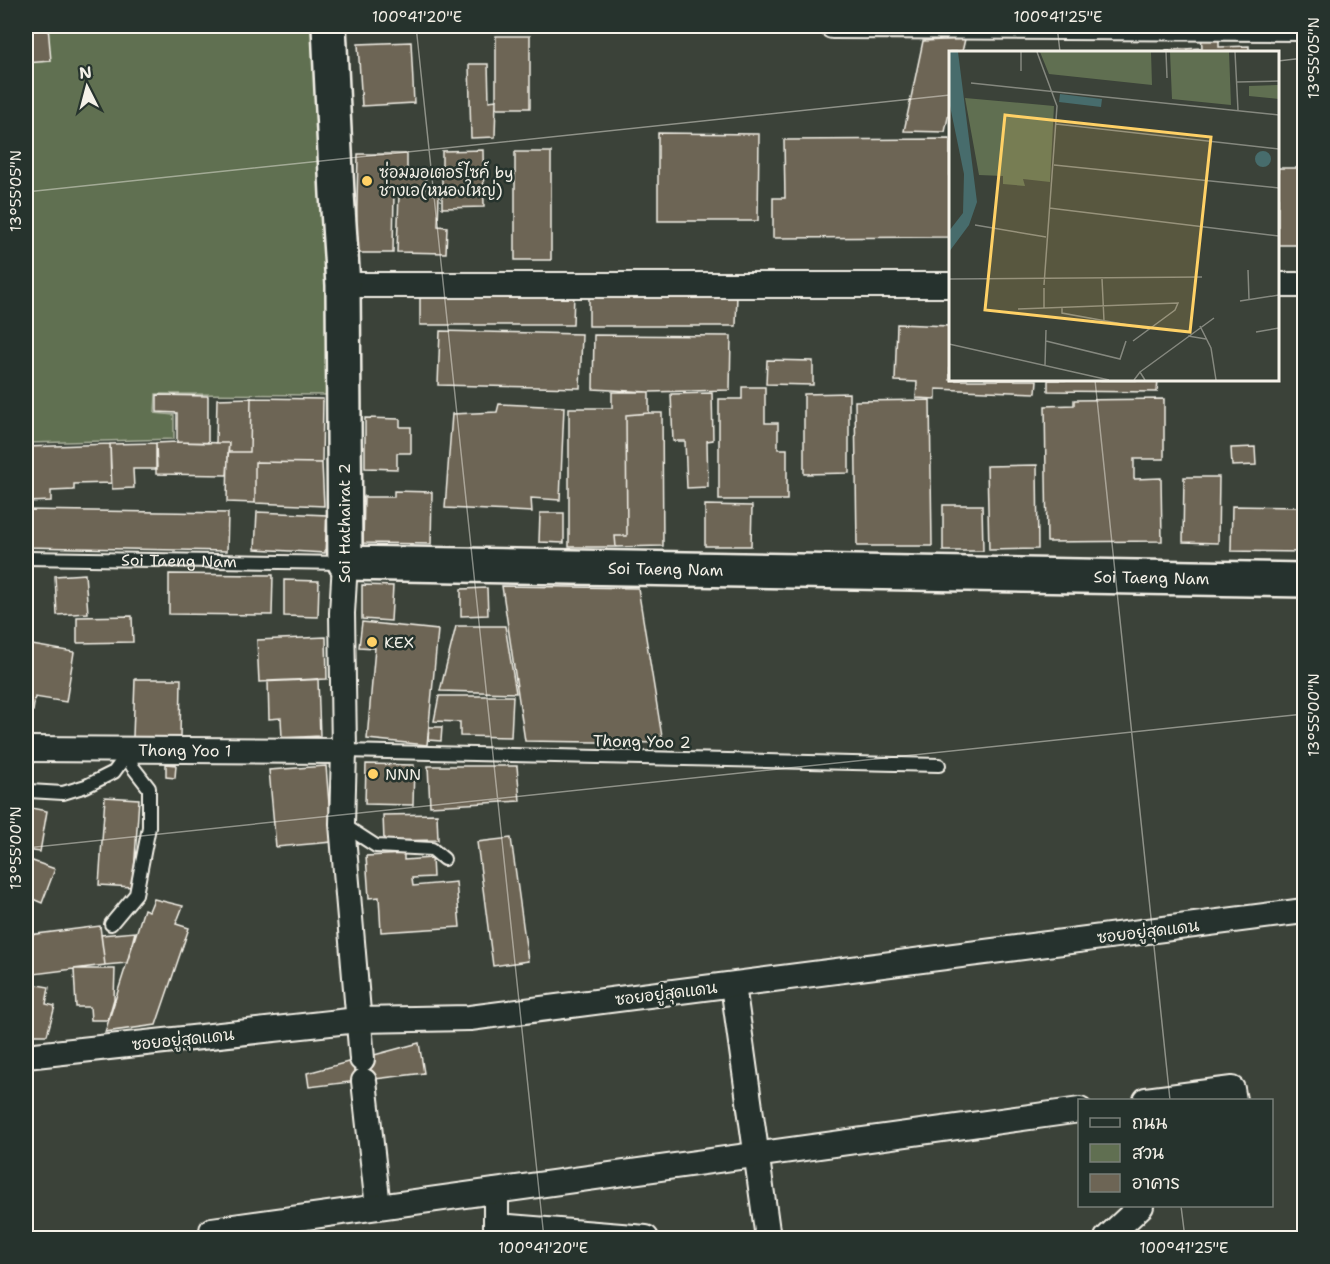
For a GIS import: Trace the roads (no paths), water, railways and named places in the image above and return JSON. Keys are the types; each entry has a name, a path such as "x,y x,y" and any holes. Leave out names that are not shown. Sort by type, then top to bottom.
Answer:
{"street":[{"name":"Soi Hathairat 2","path":"329,26 343,285 345,563 342,613 344,751 342,824 358,1020 378,1207"},
{"path":"832,26 1305,28"},
{"path":"343,285 949,285"},
{"path":"1279,285 1305,285"},
{"name":"Soi Taeng Nam","path":"345,563 1305,579"},
{"name":"Thong Yoo 1","path":"26,748 344,751"},
{"name":"ซอยอยู่สุดแดน","path":"26,1056 358,1020 470,1018 1305,911"},
{"path":"733,985 768,1239"},
{"path":"1160,1099 1232,1089 1234,1099"},
{"path":"212,1230 1078,1110"},
{"path":"496,1191 496,1226 646,1239"},
{"path":"1107,1239 1141,1207"}],"lane":[{"name":"Soi Taeng Nam","path":"26,558 345,563"},
{"path":"26,789 63,793 86,786 114,772 130,750"},
{"path":"111,924 136,894 149,827 149,788 132,766 130,750"},
{"name":"Thong Yoo 2","path":"344,751 939,765"},
{"path":"342,824 376,846 432,849 444,859"}],"place":[{"name":"ซ่อมมอเตอร์ไซค์ by ช่างเอ(หนองใหญ่)","path":"367,181"},
{"name":"KEX","path":"372,642"},
{"name":"NNN","path":"373,774"}]}
